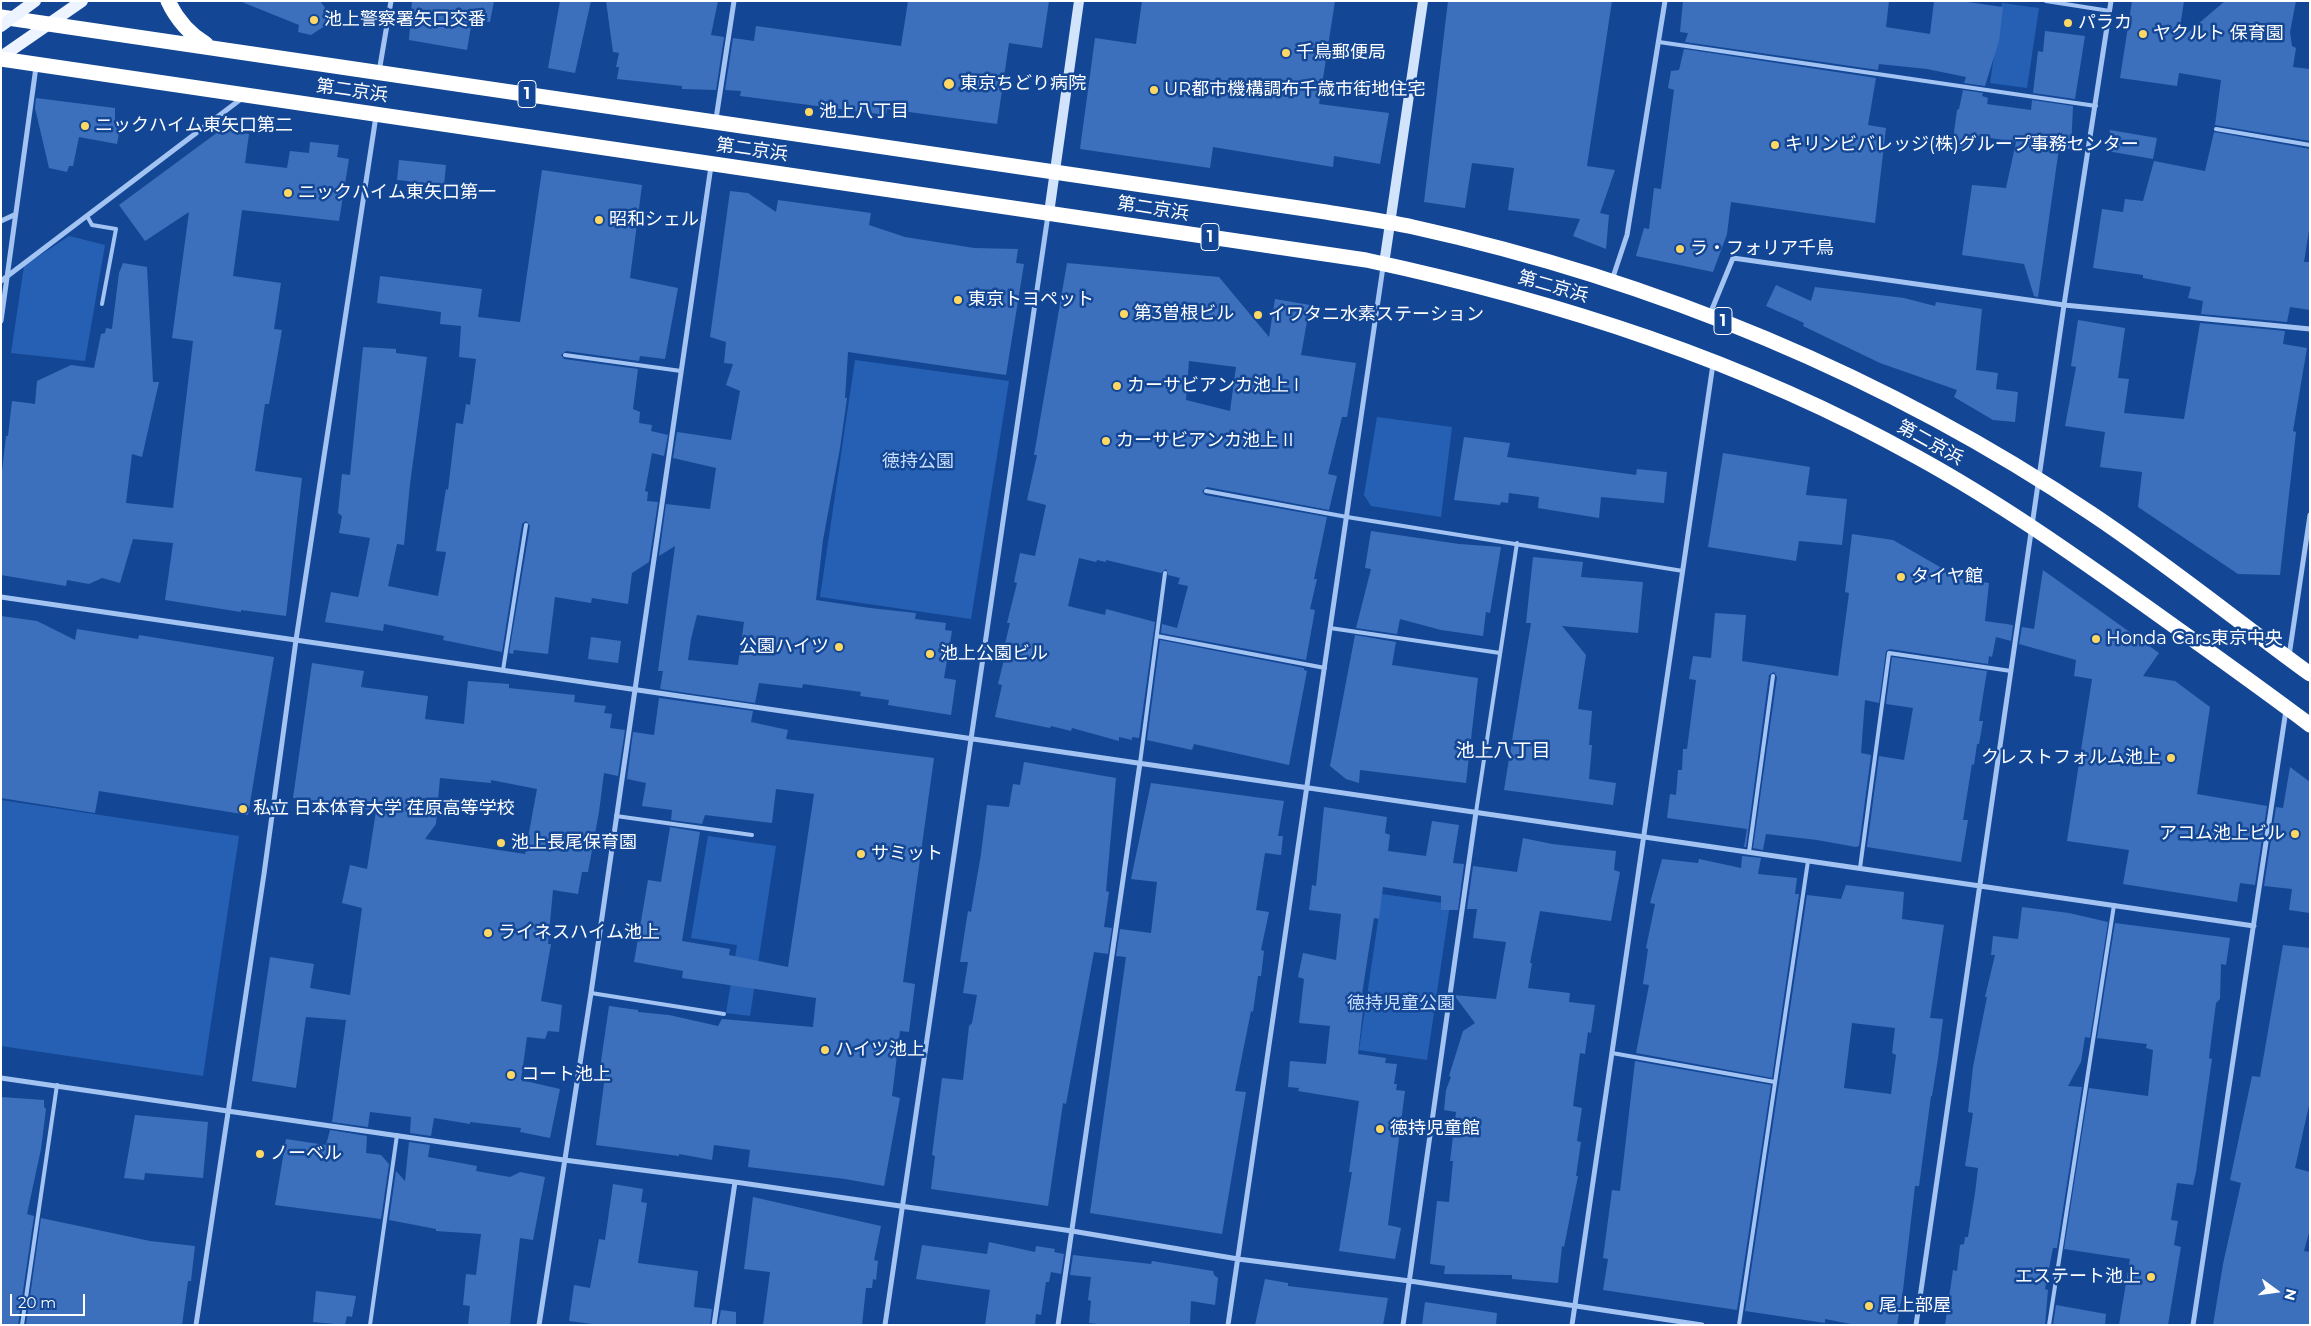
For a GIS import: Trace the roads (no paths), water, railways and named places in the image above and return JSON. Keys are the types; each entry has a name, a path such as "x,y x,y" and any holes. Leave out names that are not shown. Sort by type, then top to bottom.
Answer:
{"highway":[{"path":"168,1 178,20 192,35 208,46"},
{"name":"第二京浜","path":"1,17 208,46 1390,223 1501,248 1612,281 1710,316 1859,380 1932,417 2039,480 2116,530 2310,674"},
{"name":"第二京浜","path":"1,58 1384,264 1466,282 1551,305 1714,361 1783,390 1916,456 2032,526 2310,725"}],"main road":[{"path":"1,26 35,1"},
{"path":"1,58 82,1"}],"street":[{"path":"379,73 390,1"},
{"path":"716,122 734,1"},
{"path":"885,1325 1049,213 1078,1"},
{"path":"1228,1325 1423,1"},
{"path":"1612,281 1627,235 1665,1"},
{"path":"1916,1325 2064,304 2111,1"},
{"path":"1,321 36,64"},
{"path":"1,281 246,95"},
{"path":"196,1325 264,874 296,640 376,113"},
{"path":"539,1325 591,993 711,163"},
{"path":"1,221 14,215"},
{"path":"1710,316 1732,258 2064,304 2310,329"},
{"path":"1572,1325 1714,361"},
{"path":"2289,659 2310,515"},
{"path":"1,597 2254,926"},
{"path":"2193,1325 2286,707"},
{"path":"1058,1325 1140,763"},
{"path":"1403,1325 1476,812"},
{"path":"1,1078 564,1160 735,1182 1072,1231 1238,1259 1410,1281 1702,1325"},
{"path":"714,1325 735,1182"}],"lane":[{"path":"2046,1 2110,11"},
{"path":"1659,42 2096,106"},
{"path":"2216,129 2310,144"},
{"path":"87,216 92,224 116,229 102,304"},
{"path":"565,355 681,372"},
{"path":"1206,491 1347,517 1683,571"},
{"path":"503,670 526,525"},
{"path":"1476,812 1517,543"},
{"path":"1140,763 1165,573"},
{"path":"1330,628 1500,653"},
{"path":"1157,636 1324,668"},
{"path":"1860,868 1889,652 2011,671"},
{"path":"1749,852 1772,676"},
{"path":"616,816 752,835"},
{"path":"1739,1325 1808,860"},
{"path":"2049,1325 2114,905"},
{"path":"591,993 724,1014"},
{"path":"1612,1053 1775,1082"},
{"path":"22,1325 57,1085"},
{"path":"370,1325 397,1135"}],"place":[{"name":"池上警察署矢口交番","path":"314,20"},
{"name":"パラカ","path":"2068,23"},
{"name":"ヤクルト 保育園","path":"2143,34"},
{"name":"千鳥郵便局","path":"1286,53"},
{"name":"東京ちどり病院","path":"949,84"},
{"name":"UR都市機構調布千歳市街地住宅","path":"1154,90"},
{"name":"池上八丁目","path":"809,112"},
{"name":"ニックハイム東矢口第二","path":"85,126"},
{"name":"キリンビバレッジ(株)グループ事務センター","path":"1775,145"},
{"name":"ニックハイム東矢口第一","path":"288,193"},
{"name":"昭和シェル","path":"599,220"},
{"name":"ラ・フォリア千鳥","path":"1680,249"},
{"name":"東京トヨペット","path":"958,300"},
{"name":"第3曽根ビル","path":"1124,314"},
{"name":"イワタニ水素ステーション","path":"1258,315"},
{"name":"カーサビアンカ池上 I","path":"1117,386"},
{"name":"カーサビアンカ池上 II","path":"1106,441"},
{"name":"タイヤ館","path":"1901,577"},
{"name":"Honda Cars東京中央","path":"2096,639"},
{"name":"公園ハイツ","path":"839,647"},
{"name":"池上公園ビル","path":"930,654"},
{"name":"クレストフォルム池上","path":"2171,758"},
{"name":"私立 日本体育大学 荏原高等学校","path":"243,809"},
{"name":"アコム池上ビル","path":"2295,834"},
{"name":"池上長尾保育園","path":"501,843"},
{"name":"サミット","path":"861,854"},
{"name":"ライネスハイム池上","path":"488,933"},
{"name":"ハイツ池上","path":"825,1050"},
{"name":"コート池上","path":"511,1075"},
{"name":"徳持児童館","path":"1380,1129"},
{"name":"ノーベル","path":"260,1154"},
{"name":"エステート池上","path":"2151,1277"},
{"name":"尾上部屋","path":"1869,1306"}],"district":[{"name":"池上八丁目","path":"1503,751"}],"park label":[{"name":"徳持公園","path":"918,462"},
{"name":"徳持児童公園","path":"1401,1004"}]}
